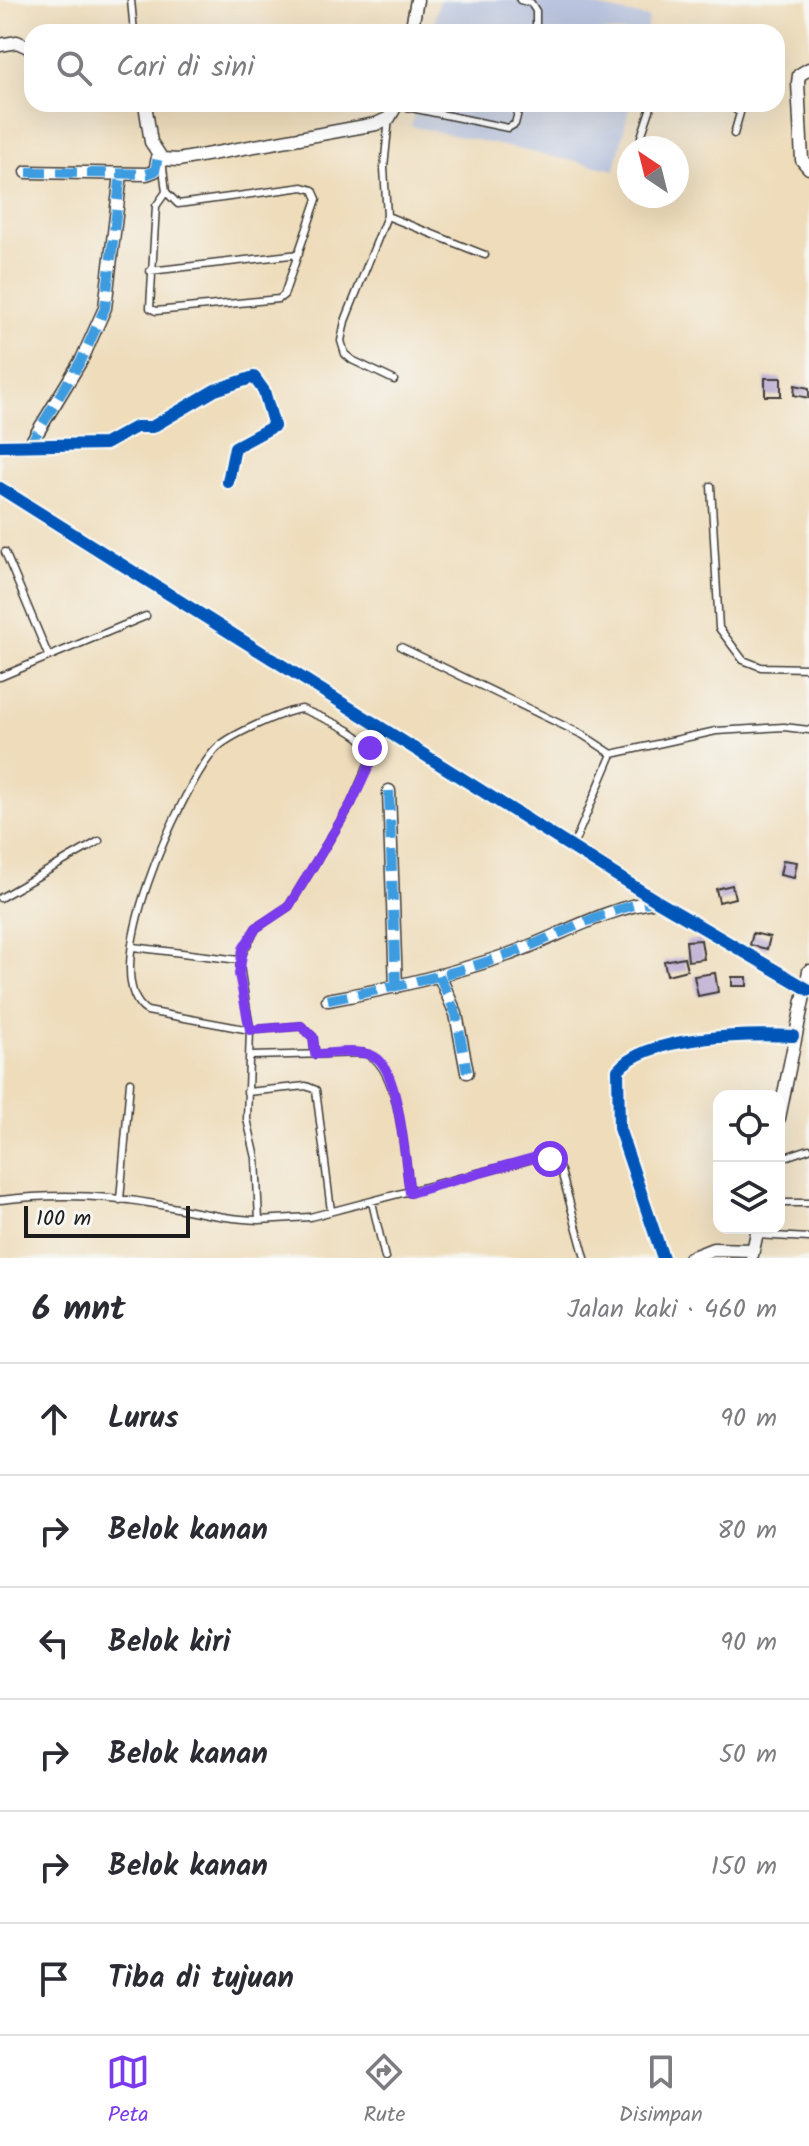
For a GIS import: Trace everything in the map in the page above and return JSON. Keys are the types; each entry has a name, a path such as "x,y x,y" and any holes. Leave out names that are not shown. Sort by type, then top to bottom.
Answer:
{"street":[{"path":"412,24 417,0"},
{"path":"0,45 17,42 24,45"},
{"path":"809,69 799,75 798,83 802,160 809,168"},
{"path":"146,112 151,142 160,158"},
{"path":"160,158 178,160 376,124 389,118 392,112"},
{"path":"27,172 154,172 160,158"},
{"path":"31,443 82,359 105,308 121,174"},
{"path":"0,446 31,443 105,444 136,427 152,427 215,390 254,377 264,391 274,426 235,447 228,482"},
{"path":"0,488 657,901 807,989"},
{"path":"389,791 396,987"},
{"path":"328,1000 439,975 518,951 603,918 617,908 657,901"},
{"path":"784,1090 809,971"},
{"path":"439,975 456,1014 467,1072"},
{"path":"663,1258 619,1128 618,1070 634,1055 665,1046 739,1035 793,1036"},
{"path":"690,1258 713,1249 752,1254 756,1234"}],"lane":[{"path":"131,0 133,24"},
{"path":"520,0 531,3 536,11 536,24"},
{"path":"434,112 508,128 515,124 518,112"},
{"path":"641,136 649,112"},
{"path":"734,134 739,112"},
{"path":"389,118 384,168 387,216 345,321 341,341 345,354 352,360 394,380"},
{"path":"160,158 166,192 178,204 303,187 313,190 317,199 286,291 279,299 156,311 148,304 156,206 166,192"},
{"path":"387,216 485,255"},
{"path":"150,271 299,254"},
{"path":"711,486 719,628 743,660 761,667 809,668"},
{"path":"5,552 48,655"},
{"path":"0,677 146,616"},
{"path":"401,647 583,735 612,754 716,731 784,727 809,730"},
{"path":"259,1220 260,1192 247,1119 250,1030 239,960 256,928 289,906 351,804 372,755 366,743 302,709 256,727 214,750 163,837 154,859 133,947 132,981 140,1006 164,1016 250,1030 304,1026 313,1037 315,1054"},
{"path":"572,848 612,754"},
{"path":"0,898 99,841"},
{"path":"133,947 239,960"},
{"path":"251,1056 364,1053 378,1059 392,1084 410,1193"},
{"path":"120,1200 130,1082"},
{"path":"247,1092 306,1086 316,1090 331,1211"},
{"path":"785,1157 809,1149"},
{"path":"0,1200 58,1196 120,1200 234,1219 310,1217 533,1158 550,1159 564,1178 585,1258"},
{"path":"372,1202 385,1258"},
{"path":"785,1203 809,1203"},
{"path":"779,1234 809,1238"}],"shaded area":[{"path":"439,0 565,0 649,18 648,24 434,24"},
{"path":"414,112 628,112 623,136 617,136 615,170 411,126"}],"building":[{"path":"765,378 781,378 781,396 765,396"},
{"path":"795,385 809,388 809,398 794,395"},
{"path":"783,860 797,862 794,878 780,875"},
{"path":"732,885 735,898 719,902 716,889"},
{"path":"753,933 770,937 767,949 750,945"},
{"path":"701,940 704,959 688,961 686,941"},
{"path":"684,957 687,970 667,975 664,961"},
{"path":"715,973 718,992 698,996 694,976"},
{"path":"732,977 747,977 747,986 732,986"}],"marked path":[{"path":"27,172 147,174 155,171 158,157"},
{"path":"38,444 31,443 82,359 105,308 121,174"},
{"path":"389,791 396,987"},
{"path":"328,1000 467,968 601,916 655,901"},
{"path":"439,975 456,1014 467,1072"}],"cycle path":[{"path":"0,446 105,444 136,427 152,427 215,390 254,377 264,391 274,426 235,447 228,482"},
{"path":"0,488 657,901 809,990"},
{"path":"663,1258 619,1128 618,1070 632,1058 675,1043 726,1037 793,1036"}],"route":[{"path":"370,748 369,766 351,804 289,906 268,918 247,939 239,960 239,974 250,1030 301,1026 307,1028 313,1037 315,1054 364,1053 378,1059 392,1084 410,1193 533,1158 550,1159"}]}
